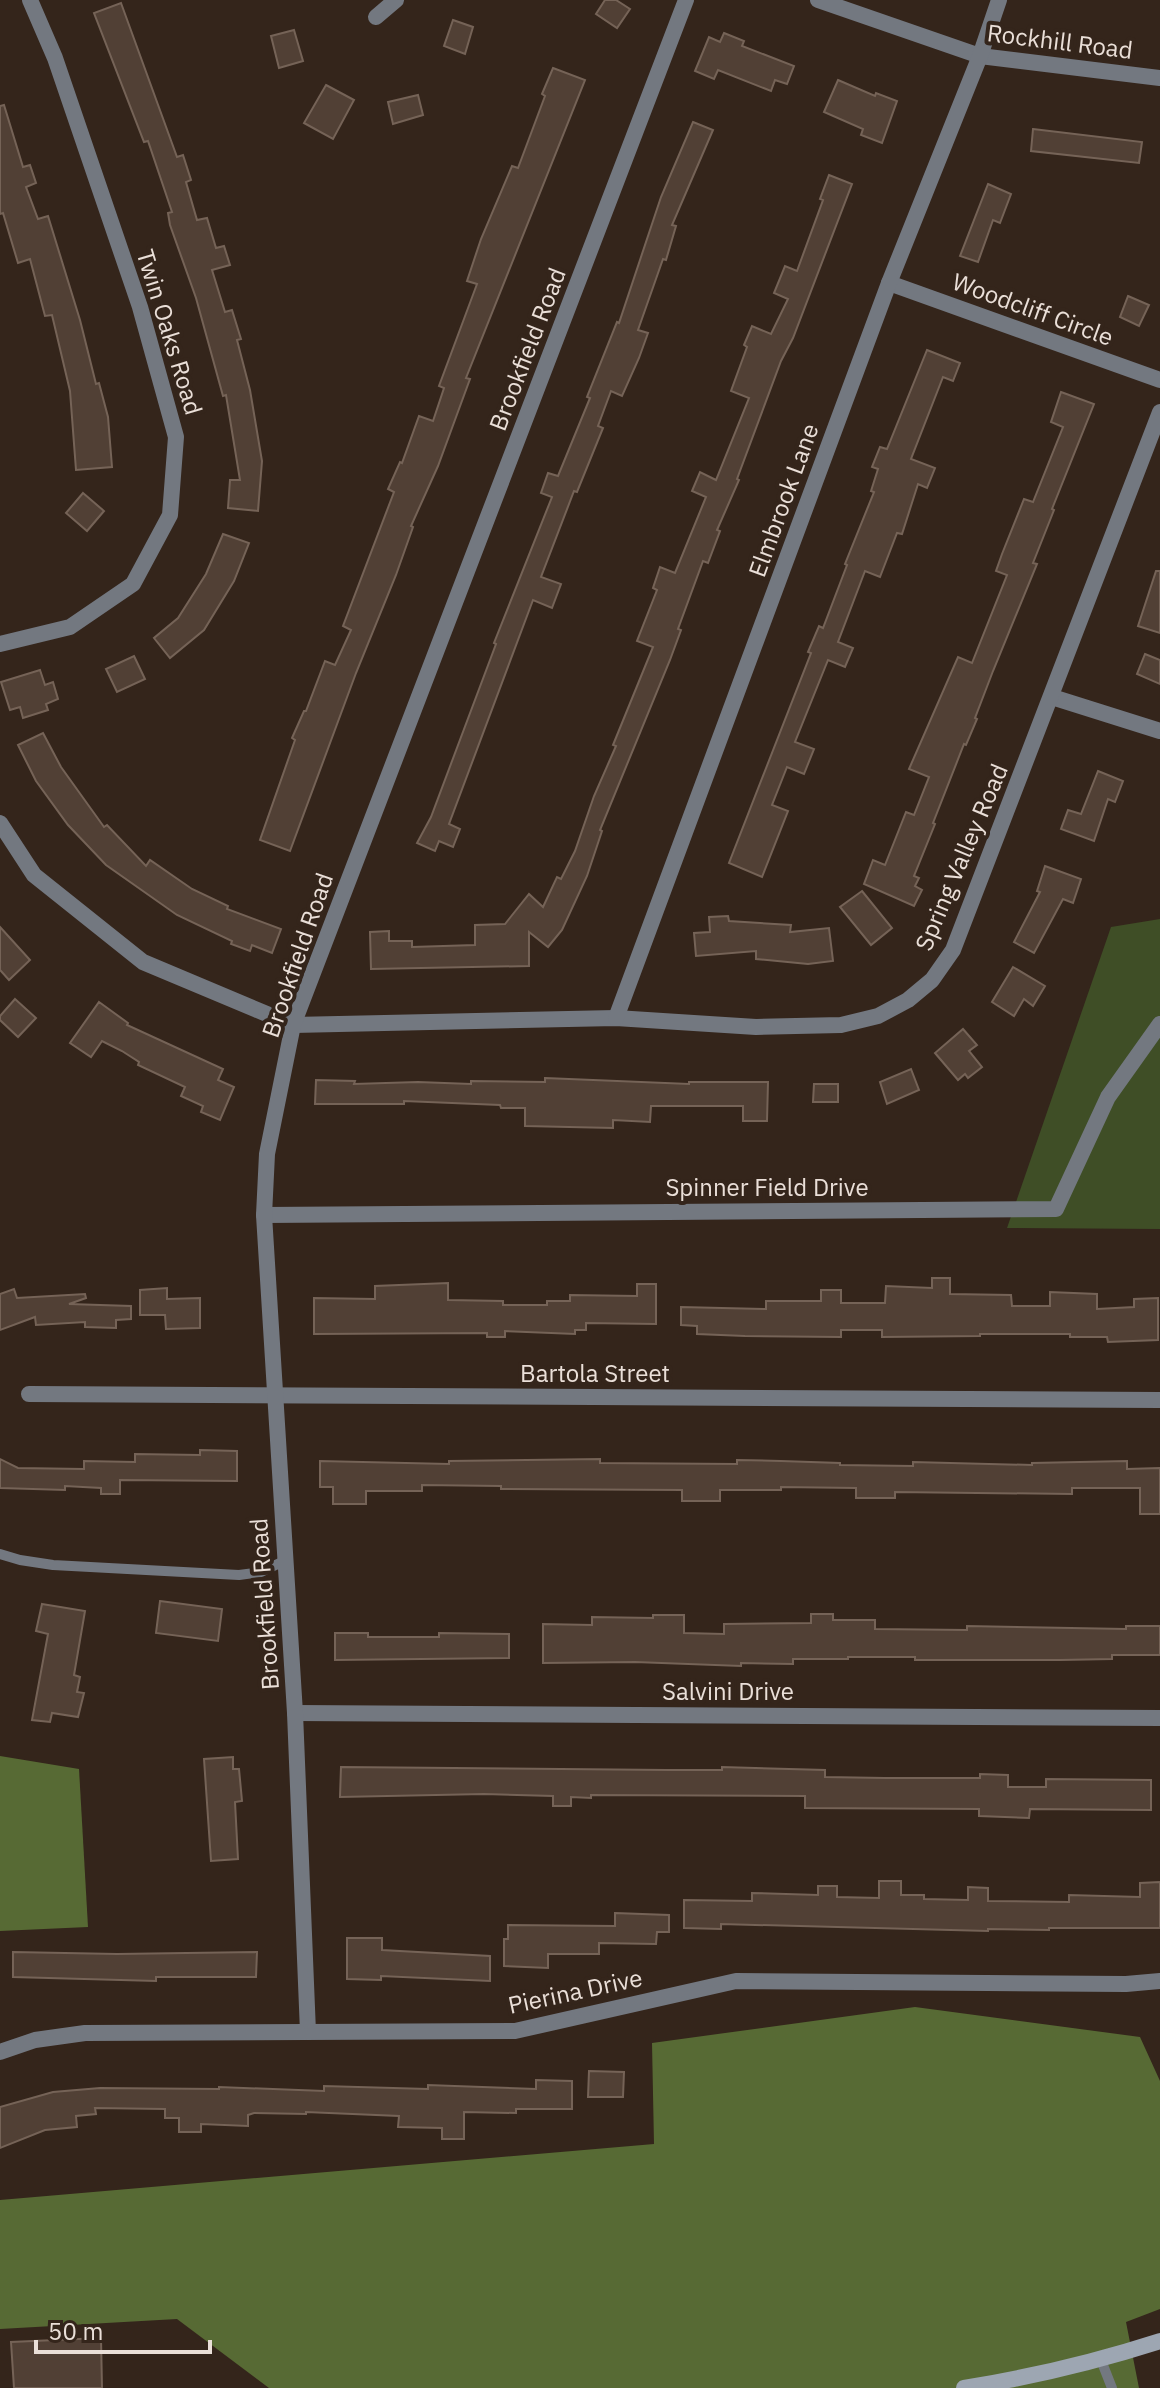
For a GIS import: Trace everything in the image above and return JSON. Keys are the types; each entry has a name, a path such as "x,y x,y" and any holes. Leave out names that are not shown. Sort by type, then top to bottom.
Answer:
{"main road":[{"path":"964,2388 1046,2374 1160,2341"}],"street":[{"name":"Twin Oaks Road","path":"0,644 70,627 133,584 170,515 176,437 140,307 55,58 30,0"},
{"path":"376,17 396,0"},
{"name":"Brookfield Road","path":"308,2032 295,1713 264,1215 267,1154 293,1025 686,0"},
{"name":"Rockhill Road","path":"818,0 980,56 1160,78"},
{"name":"Elmbrook Lane","path":"616,1018 889,283 980,56 999,0"},
{"name":"Woodcliff Circle","path":"889,283 1160,380"},
{"name":"Spring Valley Road","path":"293,1025 616,1018 756,1027 841,1025 878,1016 908,1000 932,980 953,950 1160,412"},
{"path":"1052,697 1160,731"},
{"path":"0,823 34,875 143,962 293,1025"},
{"name":"Spinner Field Drive","path":"264,1215 1056,1209 1108,1097 1160,1024"},
{"name":"Bartola Street","path":"29,1394 1160,1400"},
{"name":"Salvini Drive","path":"295,1713 1160,1718"},
{"name":"Pierina Drive","path":"0,2052 35,2040 85,2033 515,2031 736,1981 1126,1984 1160,1981"}],"lane":[{"path":"0,1554 53,1565 239,1575 261,1572 286,1560"},
{"path":"1101,2360 1112,2388"}],"green space":[{"path":"1160,919 1160,1229 1007,1228 1111,927"},
{"path":"0,1756 79,1769 88,1927 0,1931"},
{"path":"915,2007 1140,2037 1160,2081 1160,2309 1126,2322 1139,2388 269,2388 177,2319 0,2329 0,2200 654,2144 652,2043"}],"building":[{"path":"605,0 616,0 630,9 617,28 596,14"},
{"path":"121,3 177,157 183,155 191,180 186,182 197,220 207,218 216,248 224,246 230,265 212,270 225,312 232,310 241,339 237,340 250,390 262,461 258,511 228,508 230,480 240,480 226,395 223,396 196,298 170,225 168,213 172,212 148,141 144,142 94,13"},
{"path":"453,20 473,27 465,54 444,46"},
{"path":"294,30 303,61 279,68 271,36"},
{"path":"724,33 744,41 742,46 794,66 787,84 775,80 771,91 718,70 714,79 695,71 709,37 720,42"},
{"path":"553,68 585,80 466,378 470,379 438,466 411,526 396,575 290,851 260,840 295,740 292,738 325,661 335,665 351,630 343,626 394,492 388,489 402,463 419,416 433,421 444,388 439,386 477,284 467,281 481,239 512,166 518,168"},
{"path":"838,80 875,96 876,93 897,101 882,143 861,135 863,129 824,112"},
{"path":"326,85 354,100 333,139 304,123"},
{"path":"418,95 423,115 393,124 388,102"},
{"path":"4,105 23,167 30,165 36,183 26,187 38,219 48,216 96,384 99,383 108,417 112,467 76,470 70,391 52,315 45,316 30,259 18,263 3,213 0,214 0,106"},
{"path":"693,122 713,130 672,225 676,226 666,260 663,259 638,330 648,333 639,358 622,396 611,391 598,426 603,428 577,492 574,491 541,577 561,584 552,608 533,600 449,824 460,829 453,847 439,841 435,851 417,843 431,817 494,643 552,497 541,493 548,473 558,476 619,323 661,197"},
{"path":"1033,129 1142,142 1139,163 1031,151"},
{"path":"829,175 852,184 793,338 781,361 739,480 717,530 720,531 708,563 703,561 670,660 600,830 587,876 562,930 548,947 529,932 529,966 371,969 370,932 389,931 389,941 412,941 412,947 475,945 475,925 505,924 529,894 543,907 557,877 561,879 575,851 653,647 637,641 657,590 653,588 660,567 675,573 706,497 692,491 700,472 716,480 749,398 731,391 747,347 744,345 752,326 771,334 788,299 774,293 785,266 797,271"},
{"path":"988,184 1011,194 1000,223 993,220 978,262 960,256"},
{"path":"1128,296 1149,305 1139,326 1120,317"},
{"path":"927,350 960,363 953,381 943,377 911,459 935,468 927,488 918,484 902,534 897,533 880,577 865,571 838,642 853,648 845,667 828,660 795,742 814,749 804,774 787,767 772,805 788,811 762,877 729,863 811,653 808,652 819,626 823,628 874,492 871,491 878,469 872,467 880,447 887,449"},
{"path":"1061,392 1094,404 1052,509 1033,563 1037,564 933,823 914,876 919,878 915,886 922,890 914,906 864,884 873,860 885,865 906,812 914,815 929,777 909,769 958,657 972,663 1007,575 996,571 1002,554 1024,499 1033,502 1063,427 1051,422"},
{"path":"83,493 104,511 87,531 66,513"},
{"path":"223,534 249,543 234,581 204,630 170,658 154,638 178,618 206,574"},
{"path":"1156,571 1160,571 1160,633 1138,626"},
{"path":"1145,654 1160,660 1160,684 1137,674"},
{"path":"134,656 145,679 117,692 106,669"},
{"path":"40,670 45,685 53,682 58,699 46,704 48,710 23,718 20,707 10,710 1,682"},
{"path":"43,733 61,767 104,827 107,825 146,866 150,860 192,889 228,906 227,909 281,929 272,953 252,945 250,951 231,944 232,941 177,915 106,865 68,825 36,781 18,745"},
{"path":"1098,771 1123,781 1115,802 1108,799 1094,841 1061,829 1068,810 1081,814"},
{"path":"1045,866 1081,879 1073,903 1063,899 1034,953 1014,942 1040,892 1037,891"},
{"path":"862,891 892,928 871,945 840,907"},
{"path":"728,916 729,921 791,925 790,932 829,928 833,961 808,964 756,959 756,951 696,956 694,933 710,932 709,917"},
{"path":"0,927 30,960 9,980 0,970"},
{"path":"1013,967 1045,986 1033,1006 1024,999 1014,1016 992,1002"},
{"path":"15,999 36,1018 18,1037 0,1020"},
{"path":"99,1002 127,1025 223,1069 218,1080 234,1087 220,1120 201,1112 203,1106 181,1096 185,1087 138,1065 139,1062 122,1051 102,1041 91,1057 70,1043"},
{"path":"963,1029 977,1045 969,1051 982,1067 968,1078 965,1074 958,1080 935,1053"},
{"path":"911,1069 919,1090 887,1104 880,1082"},
{"path":"545,1078 689,1084 768,1082 767,1121 743,1121 743,1106 651,1106 650,1122 613,1120 613,1128 525,1126 525,1108 501,1108 500,1105 404,1101 404,1104 315,1104 316,1080 355,1081 354,1084 471,1084 471,1081 545,1082"},
{"path":"814,1084 838,1084 838,1102 813,1102"},
{"path":"932,1278 950,1278 950,1294 1011,1295 1012,1306 1050,1306 1050,1292 1097,1294 1097,1309 1134,1307 1134,1299 1158,1298 1158,1340 1108,1342 1107,1337 1070,1337 1070,1334 882,1337 882,1330 841,1330 841,1337 745,1336 697,1334 697,1326 681,1325 681,1307 766,1309 766,1301 821,1301 821,1290 841,1290 841,1303 885,1303 886,1286 932,1288"},
{"path":"448,1283 448,1300 503,1301 503,1305 547,1305 547,1301 570,1301 570,1295 637,1296 637,1284 656,1284 656,1324 586,1323 586,1330 575,1330 575,1334 505,1331 505,1337 487,1337 487,1333 314,1334 314,1298 375,1299 375,1286"},
{"path":"167,1288 167,1299 200,1298 200,1328 166,1329 165,1315 140,1315 140,1290"},
{"path":"14,1289 17,1298 85,1294 86,1298 69,1304 131,1306 131,1319 116,1320 116,1328 85,1327 85,1322 36,1325 35,1317 0,1330 0,1294"},
{"path":"200,1450 237,1451 237,1481 120,1480 120,1494 101,1494 101,1488 65,1486 65,1490 0,1488 0,1459 18,1468 84,1469 84,1461 135,1462 135,1454 200,1455"},
{"path":"600,1459 600,1463 737,1464 737,1460 913,1466 913,1462 1032,1465 1127,1461 1127,1469 1160,1468 1160,1514 1140,1514 1140,1488 1072,1488 1072,1494 895,1492 895,1498 856,1498 856,1488 781,1487 781,1490 720,1490 720,1501 682,1501 682,1490 501,1489 501,1486 422,1485 422,1491 366,1491 366,1504 333,1504 333,1487 320,1487 320,1461 449,1464 449,1461"},
{"path":"160,1601 222,1609 218,1641 156,1633"},
{"path":"42,1604 85,1611 74,1675 80,1677 77,1692 84,1693 78,1717 52,1713 50,1722 32,1720 48,1634 36,1631"},
{"path":"811,1614 833,1614 833,1620 875,1620 875,1629 967,1630 967,1626 1126,1629 1126,1626 1160,1626 1160,1655 1060,1660 848,1657 793,1659 793,1664 741,1663 741,1666 543,1663 543,1624 592,1625 592,1617 684,1615 684,1633 724,1634 724,1624 811,1623"},
{"path":"335,1633 368,1633 368,1637 439,1637 439,1633 509,1634 509,1658 335,1660"},
{"path":"233,1757 233,1769 239,1769 242,1801 235,1802 238,1859 211,1861 204,1759"},
{"path":"341,1767 722,1770 722,1767 825,1770 825,1777 885,1778 980,1778 980,1774 1008,1775 1008,1787 1046,1787 1046,1779 1151,1780 1151,1810 1030,1809 1029,1818 979,1816 979,1809 805,1808 805,1796 591,1795 591,1798 571,1797 571,1806 553,1806 553,1796 340,1797"},
{"path":"879,1881 901,1881 901,1895 924,1895 924,1899 968,1900 968,1887 988,1888 988,1901 1069,1902 1069,1895 1140,1897 1140,1883 1160,1882 1160,1928 988,1931 721,1924 721,1929 684,1928 684,1900 752,1901 752,1893 818,1895 818,1886 837,1886 837,1897 879,1898"},
{"path":"615,1913 669,1915 669,1932 657,1932 656,1944 599,1943 599,1954 548,1954 548,1968 504,1966 504,1939 508,1939 508,1925 615,1926"},
{"path":"347,1938 382,1938 382,1950 490,1956 490,1981 381,1976 381,1980 347,1979"},
{"path":"13,1952 257,1952 256,1977 156,1977 156,1981 13,1977"},
{"path":"589,2071 624,2072 623,2097 588,2097"},
{"path":"536,2080 572,2081 572,2109 516,2109 516,2113 464,2112 464,2139 442,2139 442,2128 398,2127 399,2116 254,2113 248,2115 248,2126 201,2124 201,2132 179,2132 179,2118 165,2118 165,2109 95,2108 96,2114 76,2116 77,2127 45,2130 0,2148 0,2107 53,2092 100,2088 219,2087 324,2091 324,2086 428,2089 428,2085 536,2089"},
{"path":"101,2338 102,2388 14,2388 11,2342"}]}
